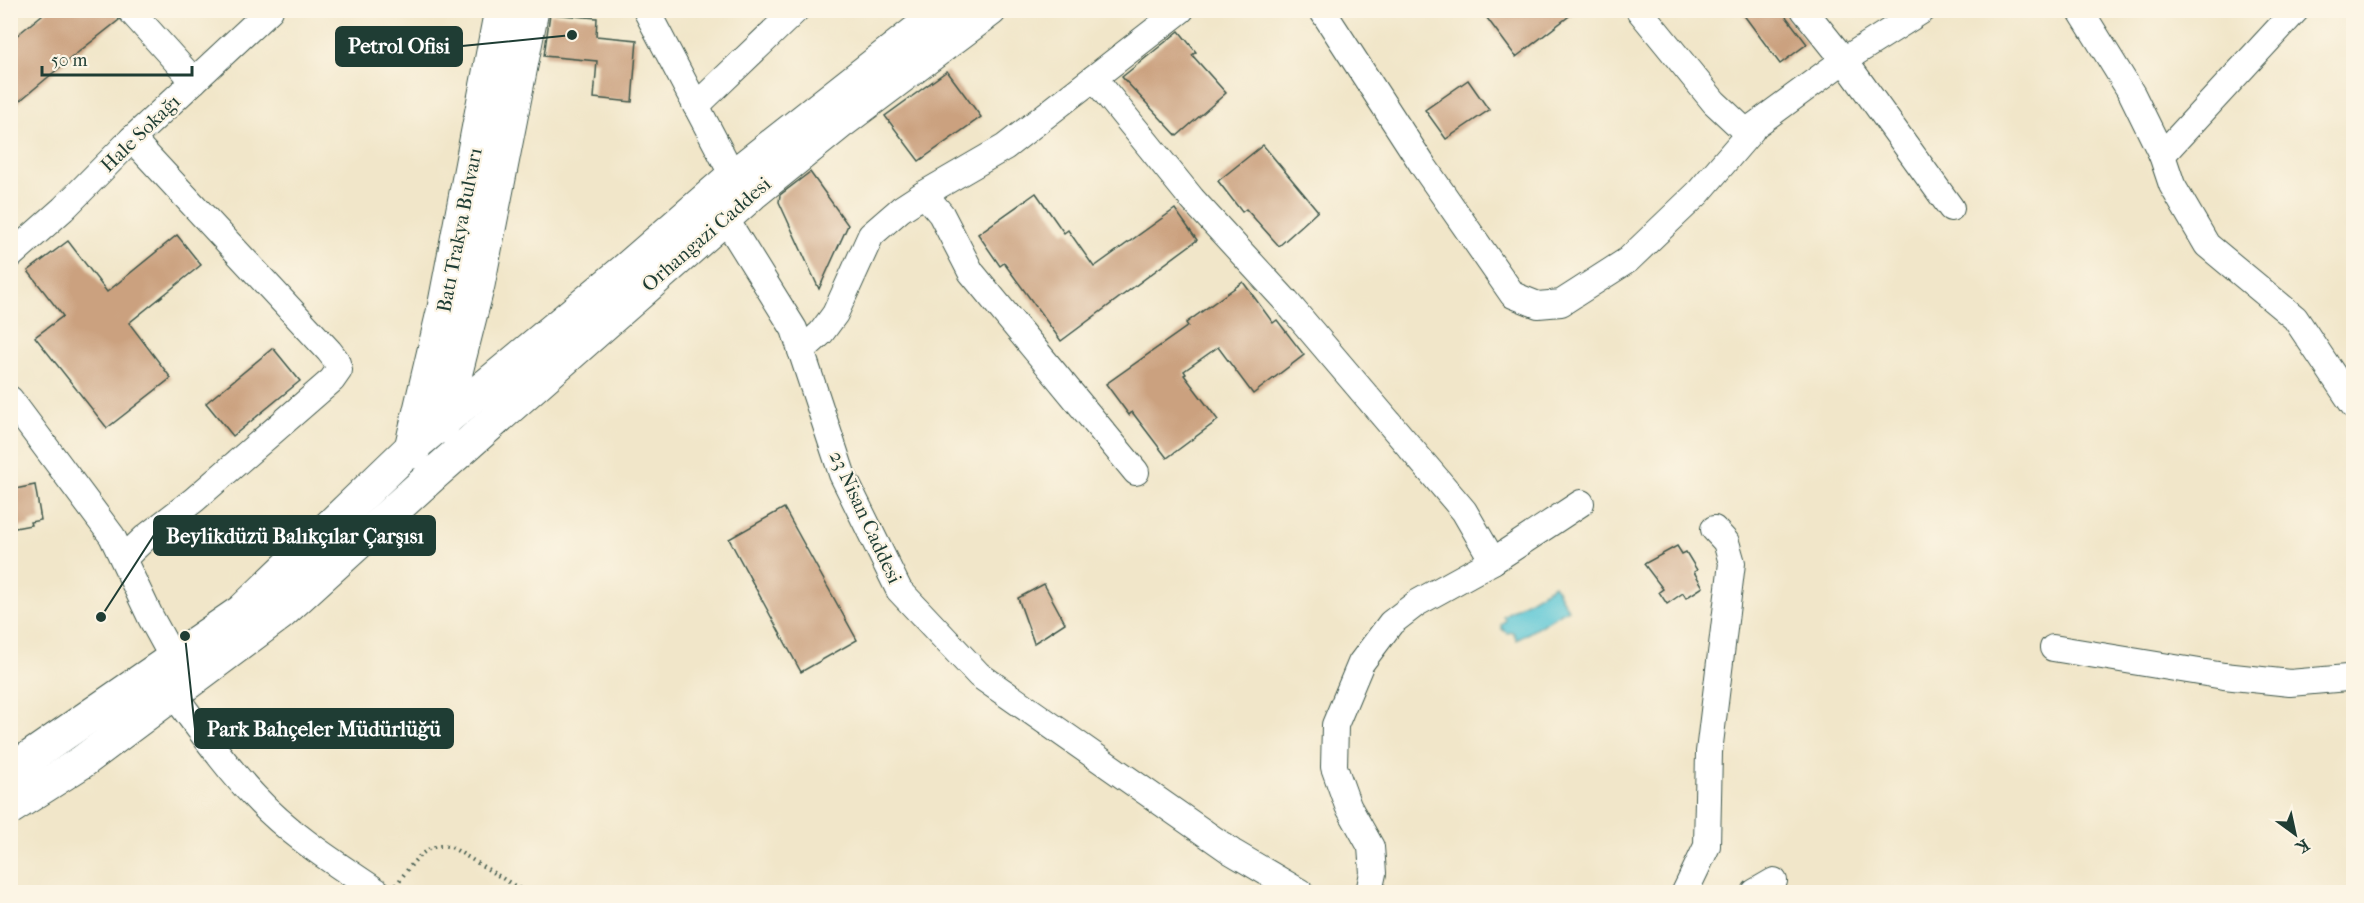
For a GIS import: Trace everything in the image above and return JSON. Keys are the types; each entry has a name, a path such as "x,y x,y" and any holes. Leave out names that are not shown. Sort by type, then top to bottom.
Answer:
{"main road":[{"name":"Batı Trakya Bulvarı","path":"411,448 444,308 501,10"},
{"name":"Batı Trakya Bulvarı","path":"435,473 443,422 478,285 532,10"},
{"name":"Orhangazi Caddesi","path":"443,422 624,271 733,176 944,10"},
{"name":"Orhangazi Caddesi","path":"435,473 725,218 841,122 990,10"},
{"path":"469,321 475,354 484,363 502,365 517,360"},
{"path":"10,771 242,611 411,448 443,422"},
{"path":"10,808 82,762 280,614 435,473 422,466 411,448"}],"street":[{"path":"130,10 194,81"},
{"name":"Hale Sokağı","path":"10,256 63,209 132,140 270,10"},
{"path":"646,10 733,176"},
{"path":"696,106 796,10"},
{"path":"801,351 821,333 835,314 871,235 924,194 1005,147 1181,10"},
{"path":"1322,10 1424,167 1513,295 1538,305 1561,303 1628,260 1698,193 1752,130 1844,60 1923,10"},
{"path":"1639,10 1714,102 1746,132 1752,130"},
{"path":"1804,10 1844,60 1951,208"},
{"path":"2080,10 2132,94 2162,154 2172,185 2207,245 2295,318 2354,405"},
{"path":"2162,154 2296,10"},
{"path":"1094,78 1192,199 1284,299 1464,511 1493,561"},
{"path":"124,558 332,380 339,370 336,360 329,351 132,140"},
{"path":"924,194 941,214 970,272 1136,472"},
{"name":"23 Nisan Caddesi","path":"725,218 794,329 842,474 898,590 979,675 1232,852 1300,892"},
{"path":"10,399 112,536 174,660"},
{"path":"1369,892 1373,873 1371,847 1348,806 1334,768 1335,724 1361,663 1391,623 1417,603 1493,561 1581,504"},
{"path":"1685,892 1707,846 1709,752 1732,563 1726,542 1714,529"},
{"path":"2053,648 2290,683 2347,678 2354,675"},
{"path":"174,695 253,796 317,851 378,892"}],"path":[{"path":"390,892 424,852 433,846 442,844 453,848 525,892"}],"water":[{"path":"1554,585 1568,609 1517,640 1513,632 1507,633 1502,629 1501,624 1506,620 1503,616"}],"building":[{"path":"48,10 115,10 119,20 10,109 10,41"},
{"path":"1481,10 1577,10 1516,57"},
{"path":"1740,10 1781,10 1807,44 1780,64"},
{"path":"550,14 597,18 596,36 637,40 632,102 594,98 597,61 544,56"},
{"path":"1179,31 1196,52 1192,55 1226,93 1177,136 1122,77"},
{"path":"947,71 981,117 919,161 885,116"},
{"path":"1468,80 1489,110 1446,139 1425,110"},
{"path":"1263,145 1318,211 1279,246 1246,209 1242,212 1218,181"},
{"path":"810,172 848,225 819,289 779,202 780,195"},
{"path":"1036,193 1064,233 1068,230 1094,267 1175,209 1197,240 1061,341 1004,263 1000,266 978,234"},
{"path":"177,235 201,265 129,323 171,378 107,428 35,337 63,316 28,271 68,241 107,292"},
{"path":"1243,282 1273,323 1277,320 1304,355 1253,394 1218,347 1184,371 1186,374 1184,375 1218,420 1167,458 1132,412 1129,415 1106,384 1188,326 1186,323"},
{"path":"273,348 300,381 233,436 206,403"},
{"path":"35,485 41,520 30,522 31,525 10,529 10,490"},
{"path":"784,508 857,640 801,672 729,539"},
{"path":"1677,546 1682,554 1686,552 1697,570 1694,572 1703,587 1686,598 1683,593 1667,604 1659,592 1663,589 1644,564"},
{"path":"1044,584 1065,623 1034,643 1018,598"}],"place":[{"name":"Petrol Ofisi","path":"572,35"},
{"name":"Beylikdüzü Balıkçılar Çarşısı","path":"101,617"},
{"name":"Park Bahçeler Müdürlüğü","path":"185,636"}]}
